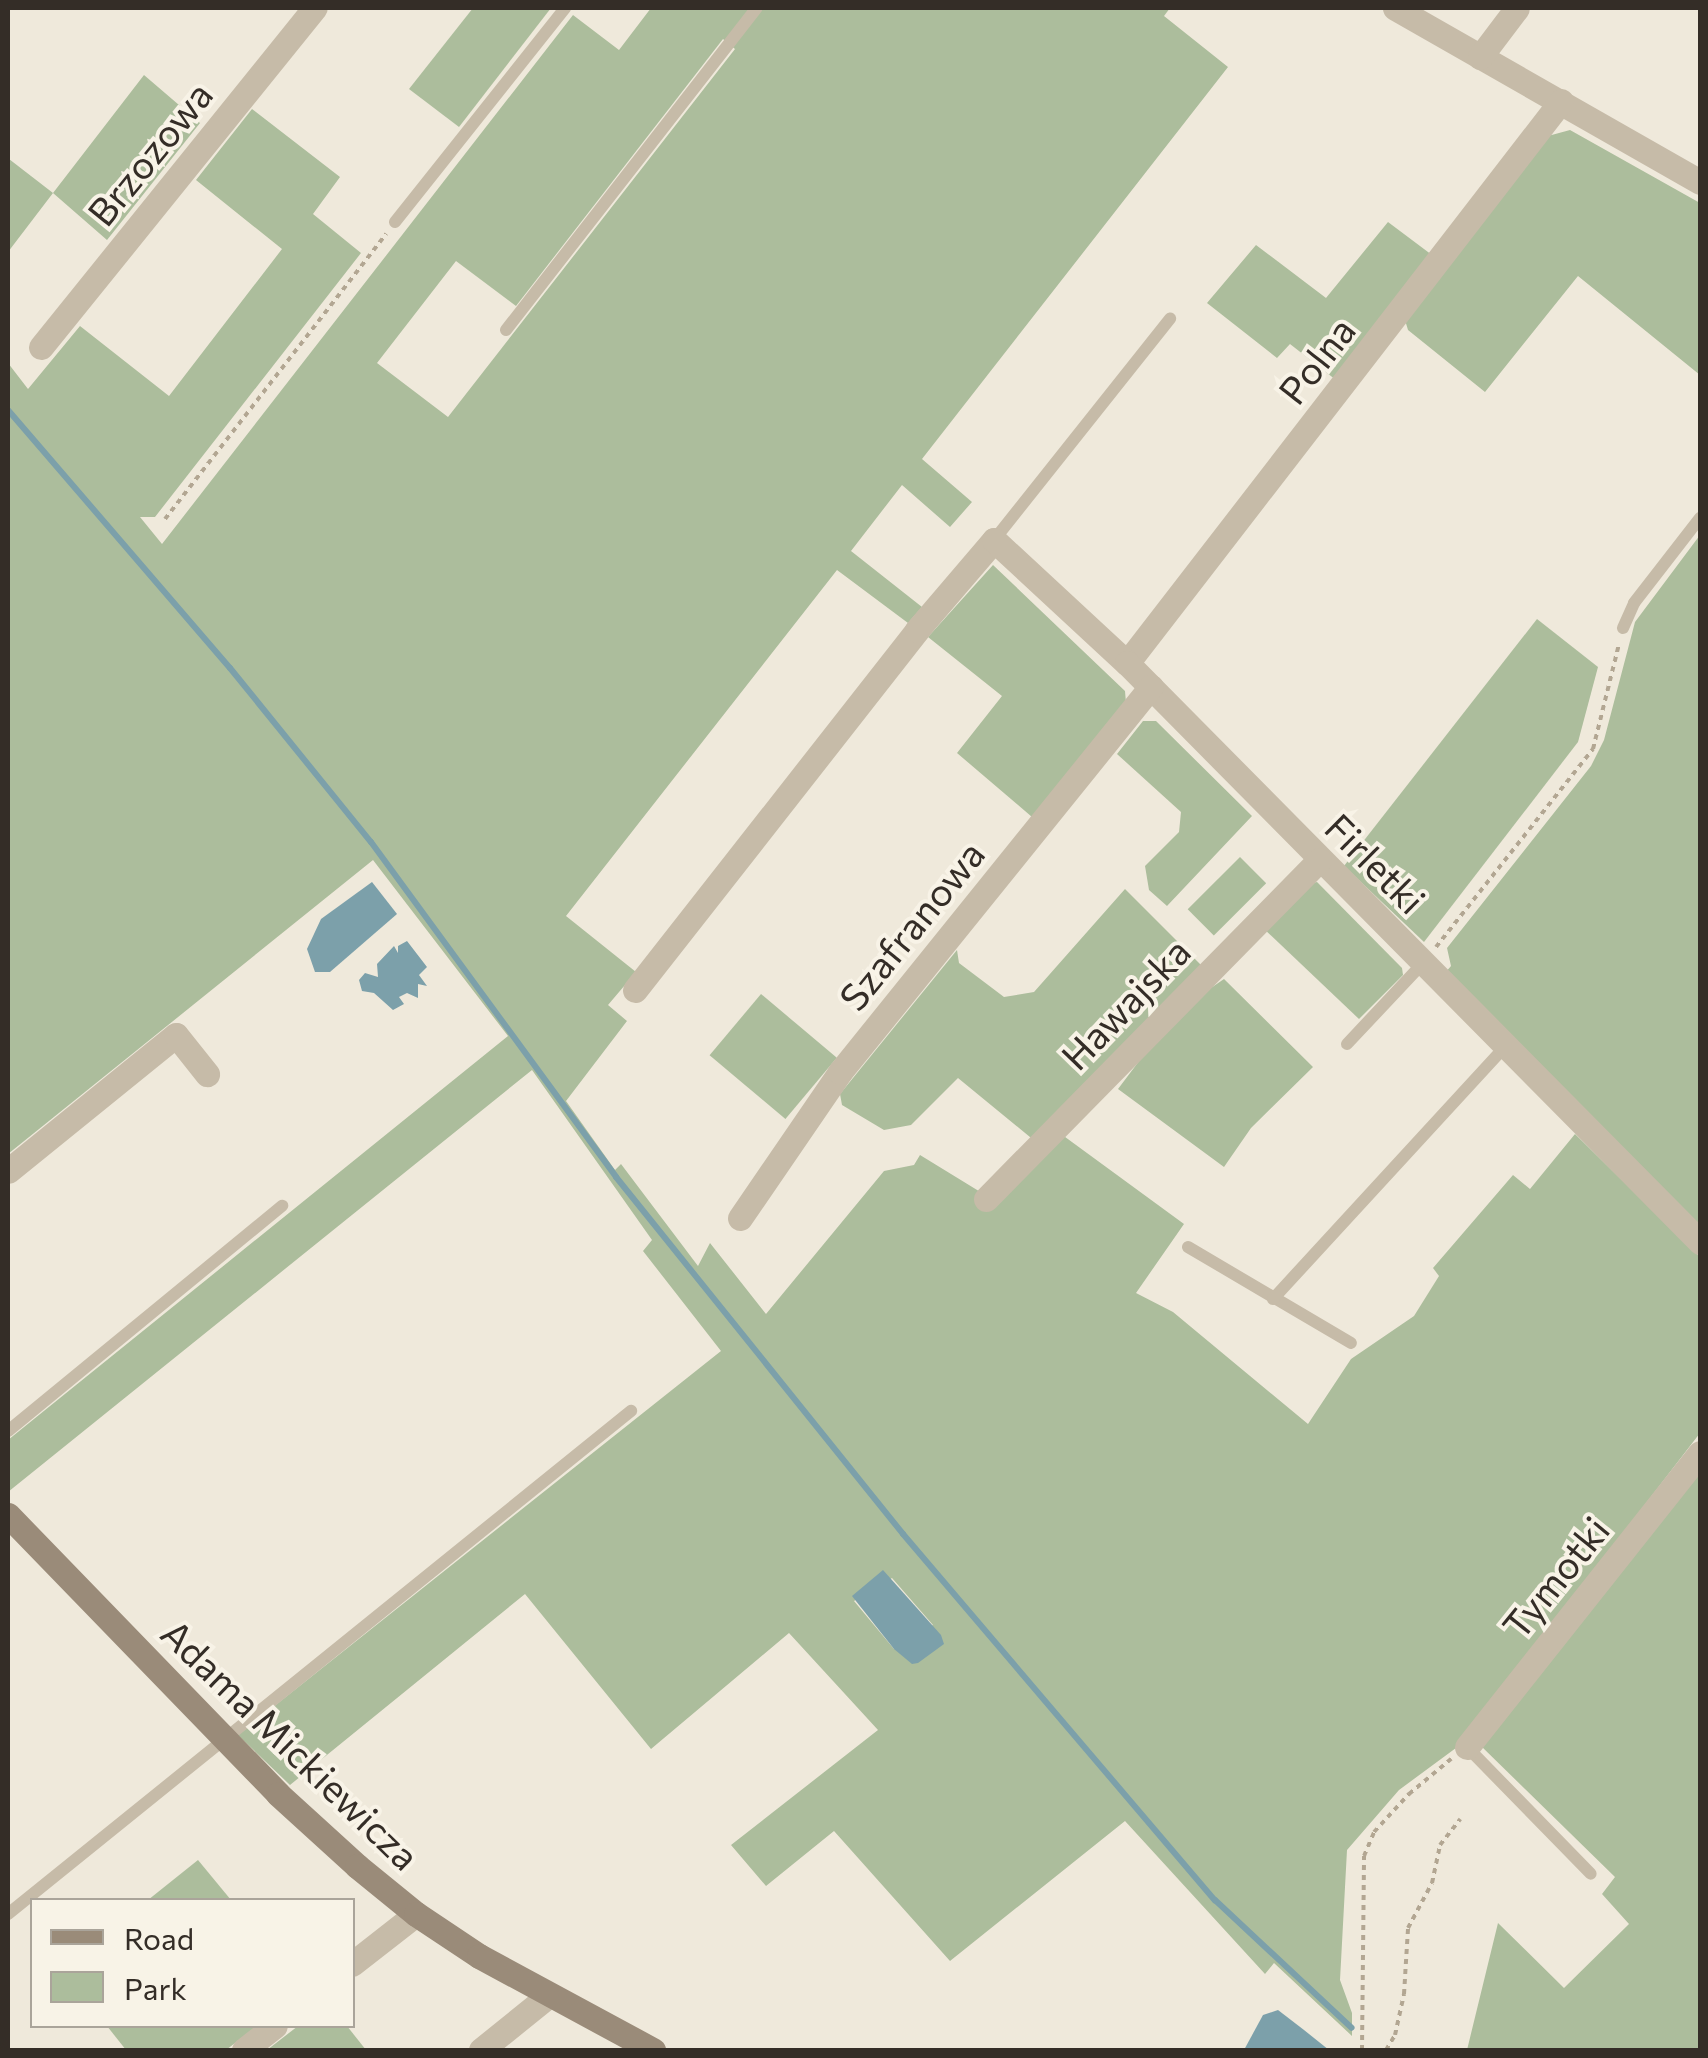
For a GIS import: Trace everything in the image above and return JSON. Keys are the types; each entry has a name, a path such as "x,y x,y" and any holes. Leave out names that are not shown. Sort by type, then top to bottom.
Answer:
{"street":[{"name":"Brzozowa","path":"41,346 315,8"},
{"path":"1395,8 1700,182"},
{"path":"1480,57 1518,8"},
{"name":"Polna","path":"1127,663 1561,100"},
{"path":"635,990 917,630 994,540"},
{"name":"Firletki","path":"994,540 1127,663 1700,1242"},
{"name":"Szafranowa","path":"740,1218 840,1072 1150,687"},
{"name":"Hawajska","path":"986,1200 1319,860"},
{"path":"8,1171 176,1035 207,1074"},
{"name":"Tymotki","path":"1467,1747 1700,1453"},
{"name":"Adama Mickiewicza","path":"8,1514 224,1738 331,1842 416,1914 548,1996 654,2050"},
{"path":"355,1962 416,1914"},
{"path":"481,2050 548,1996"},
{"path":"244,2050 272,2028"}],"lane":[{"path":"395,222 565,8"},
{"path":"506,330 757,8"},
{"path":"994,540 1170,319"},
{"path":"1623,628 1634,603 1700,518"},
{"path":"1347,1044 1424,962"},
{"path":"1273,1299 1505,1046"},
{"path":"8,1431 282,1206"},
{"path":"1188,1247 1351,1343"},
{"path":"8,1914 631,1411"},
{"path":"1467,1747 1590,1874"}],"path":[{"path":"165,519 395,222"},
{"path":"1424,962 1593,748 1623,628"},
{"path":"1362,2050 1364,1856 1374,1832 1409,1794 1467,1747"},
{"path":"1386,2050 1396,2035 1404,1994 1408,1928 1432,1883 1440,1845 1460,1819"}],"green space":[{"path":"473,8 551,8 459,127 409,89"},
{"path":"651,8 1170,8 1164,16 1228,67 922,459 972,502 950,527 902,485 851,551 922,607 908,623 837,570 566,916 636,972 608,1005 627,1021 566,1101 615,1170 621,1164 698,1266 710,1243 766,1314 884,1171 914,1165 920,1155 982,1193 1061,1134 1184,1224 1136,1293 1173,1312 1308,1424 1351,1359 1414,1316 1439,1276 1433,1268 1513,1175 1530,1189 1575,1134 1700,1257 1700,1433 1460,1745 1399,1790 1347,1850 1340,1980 1352,2013 1352,2036 1274,1963 1265,1974 1125,1821 950,1961 834,1831 766,1886 731,1845 878,1730 789,1633 651,1749 525,1594 290,1785 238,1735 721,1351 643,1251 652,1240 532,1070 8,1492 8,1440 508,1036 373,860 8,1154 8,363 28,389 80,326 169,396 282,249 196,180 252,109 340,177 313,214 361,253 155,517 140,517 162,544 573,15 619,50","holes":["723,39 735,49 448,417 377,363 456,261 516,306","892,1578 933,1625 894,1649 854,1601"]},
{"path":"144,75 200,123 107,240 53,193"},
{"path":"1570,130 1700,203 1700,375 1578,276 1485,392 1408,330 1405,320 1548,136"},
{"path":"8,149 9,159 53,193 8,252"},
{"path":"1388,222 1432,255 1336,380 1290,344 1277,358 1207,303 1256,245 1326,298"},
{"path":"1700,535 1700,1227 1445,973 1451,966 1447,948 1591,766 1604,740 1635,622"},
{"path":"993,565 1125,691 1126,703 1032,817 957,753 1002,696 928,637"},
{"path":"1537,619 1598,667 1578,742 1424,942 1344,866"},
{"path":"1143,721 1156,721 1252,816 1167,906 1149,890 1145,866 1179,832 1181,812 1117,754"},
{"path":"1240,857 1266,883 1214,935 1188,909"},
{"path":"1317,882 1402,968 1403,975 1359,1019 1262,927 1303,885"},
{"path":"1125,889 1202,966 1036,1142 958,1078 911,1125 884,1130 842,1105 840,1094 957,950 959,963 1004,997 1034,992"},
{"path":"1224,979 1313,1067 1251,1128 1224,1167 1118,1089 1176,1012"},
{"path":"761,994 837,1058 785,1119 710,1055"},
{"path":"1700,1460 1700,2050 1467,2050 1498,1923 1564,1988 1629,1924 1602,1894 1615,1877 1480,1745"},
{"path":"198,1860 229,1898 150,1898"},
{"path":"109,2028 254,2028 226,2050 126,2050"},
{"path":"295,2028 349,2028 366,2050 267,2050"}],"water":[{"path":"372,882 397,914 330,972 315,972 307,949 321,919"},
{"path":"407,941 427,967 419,975 427,986 418,984 418,998 407,993 399,997 404,1004 393,1010 374,993 362,991 359,980 365,973 378,977 377,964 394,946 398,953 398,946"},
{"path":"883,1570 941,1635 944,1644 918,1663 912,1664 894,1649 852,1596"},
{"path":"1278,2010 1329,2050 1244,2050 1263,2015"}],"waterway":[{"path":"8,410 230,668 371,842 616,1177 903,1534 1215,1900 1352,2028"}]}
